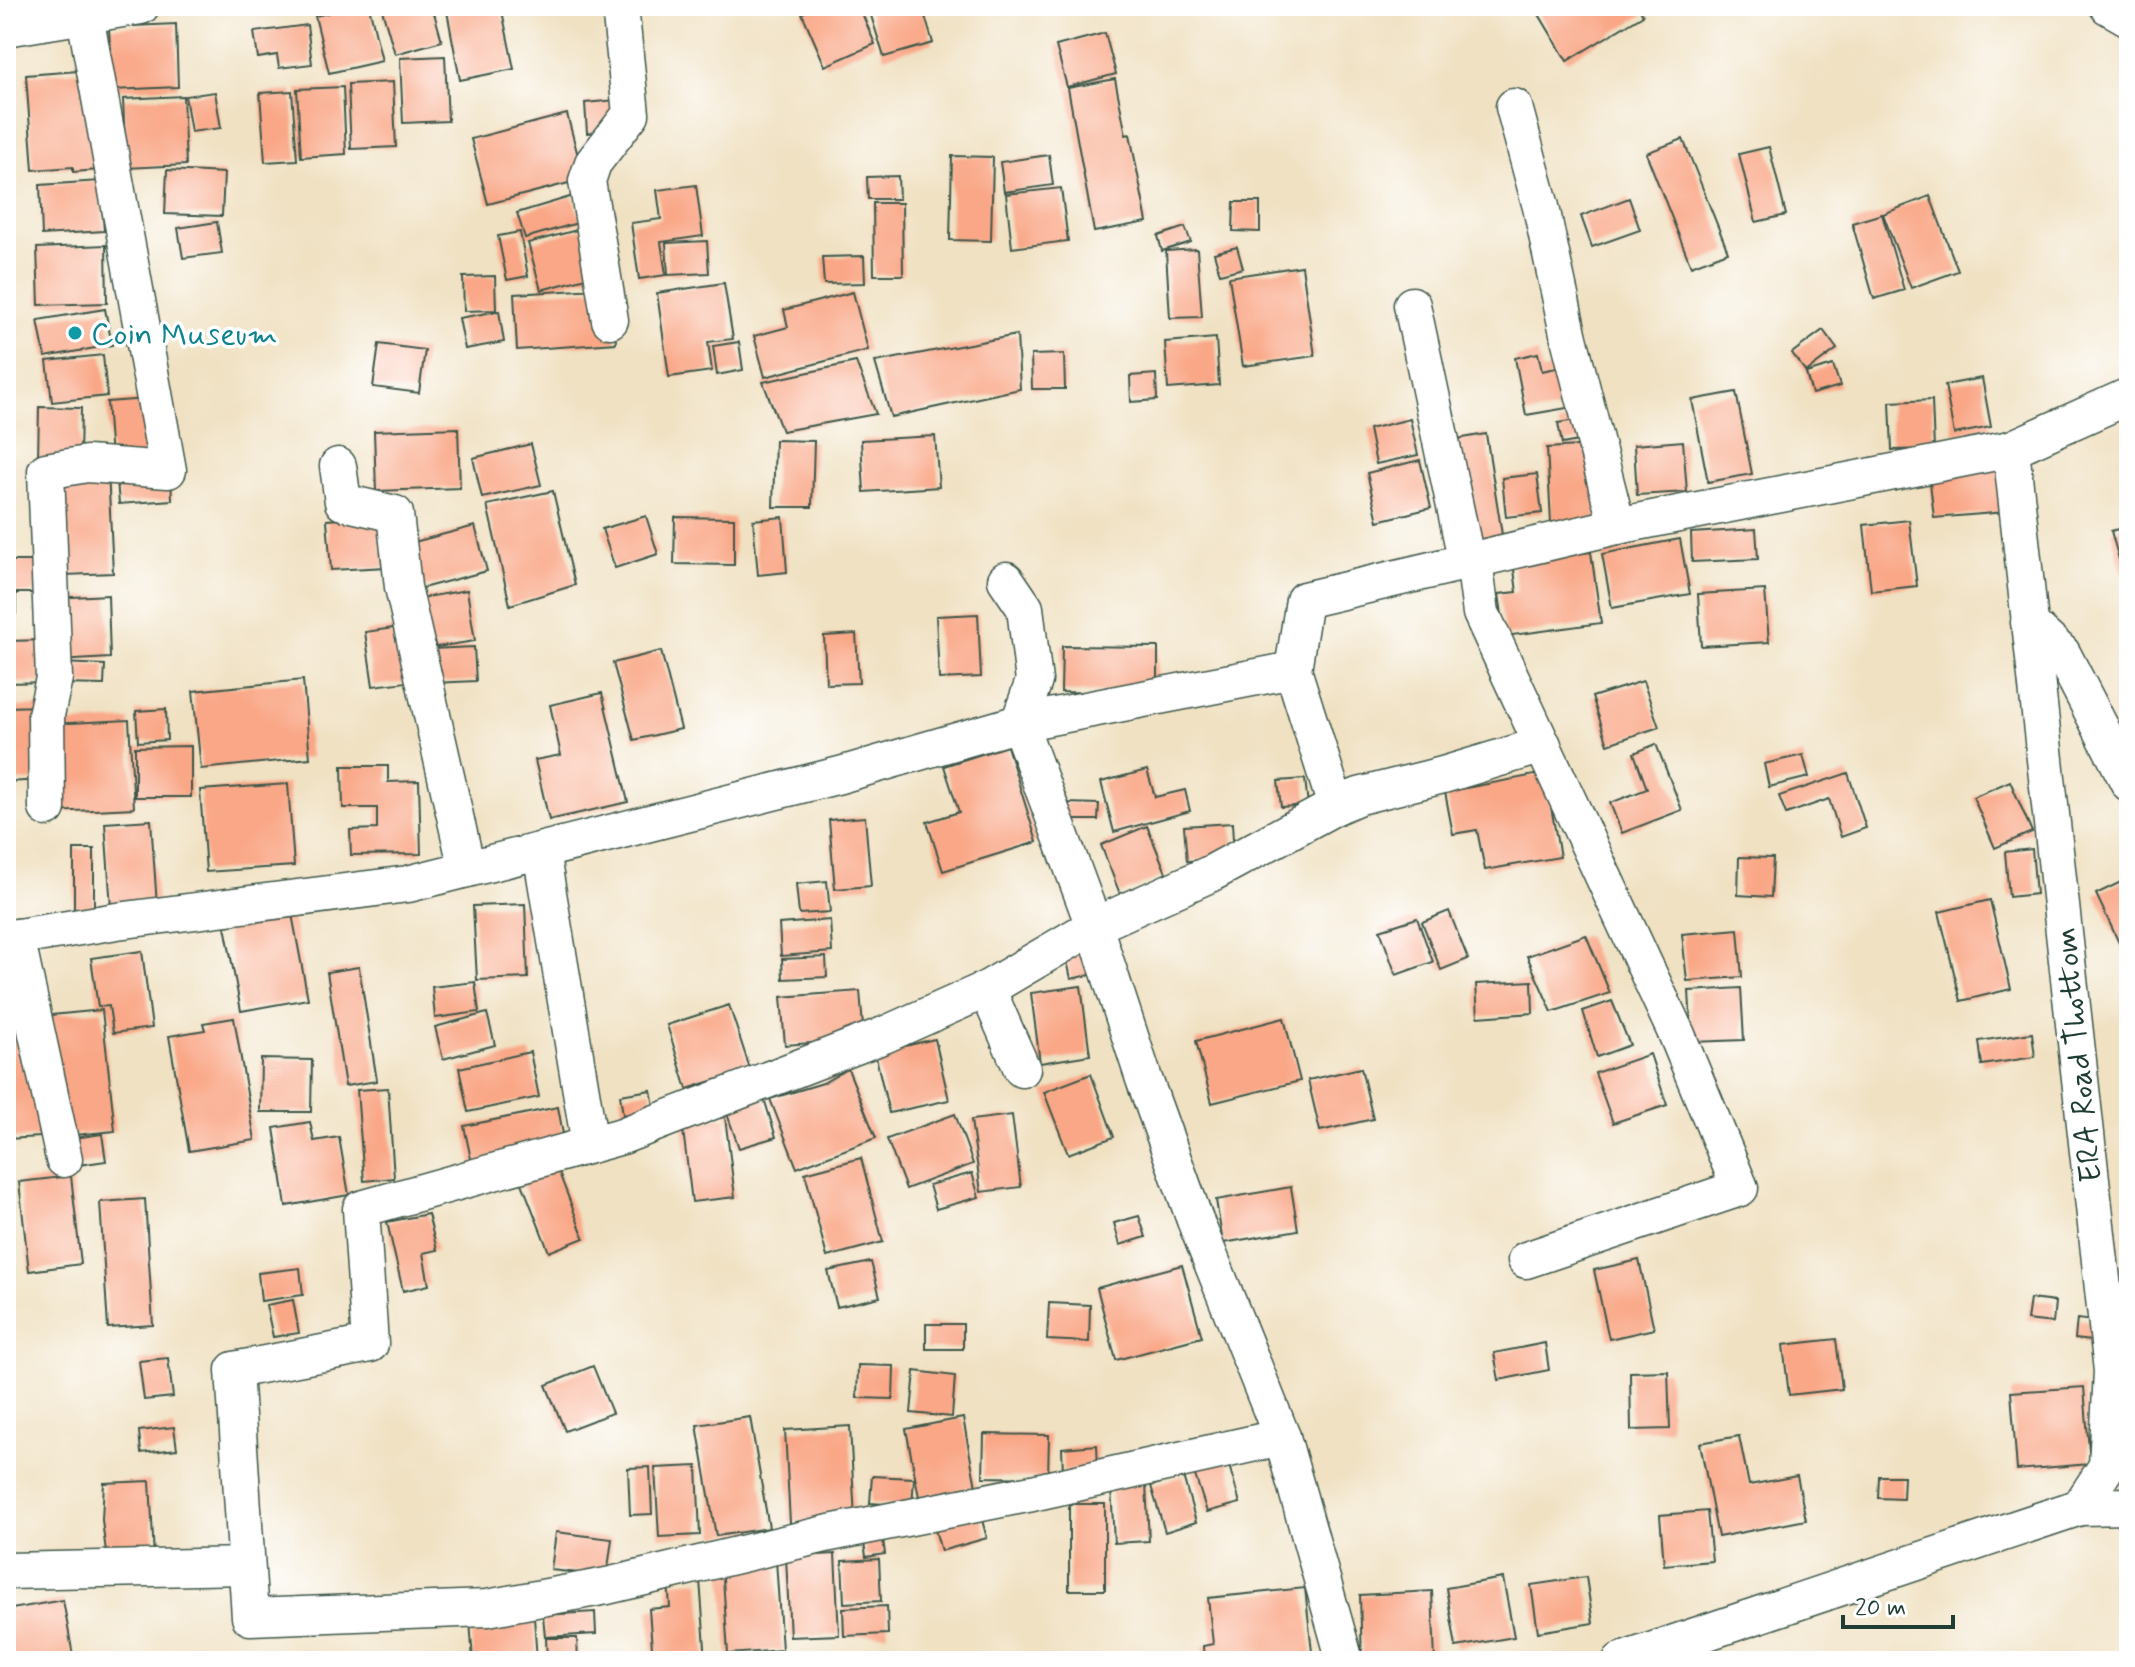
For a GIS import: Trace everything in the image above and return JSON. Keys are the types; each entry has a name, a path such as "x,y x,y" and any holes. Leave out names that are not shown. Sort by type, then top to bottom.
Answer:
{"street":[{"path":"6,28 141,6"},
{"path":"610,320 587,181 593,163 631,114 620,6"},
{"path":"2108,6 2129,18"},
{"path":"47,808 46,715 54,678 46,471 87,464 168,470 85,16"},
{"path":"1514,107 1617,526"},
{"path":"1412,305 1481,613 1677,1035 1740,1188 1526,1260"},
{"path":"1336,806 1293,670 1304,600 1617,526 2011,449 2129,396"},
{"name":"ERA Road Thottom","path":"2011,449 2112,1371 2107,1466 2080,1507"},
{"path":"338,466 343,502 395,514 403,587 467,869"},
{"path":"1006,580 1025,608 1034,681 1019,723 1094,926 1180,1178 1282,1437 1345,1661"},
{"path":"2029,623 2062,653 2129,783"},
{"path":"64,1159 11,938 117,921 408,884 840,775 1019,723 1293,670"},
{"path":"1282,1437 1032,1493 830,1533 607,1586 487,1608 250,1617 234,1370 370,1344 361,1209 622,1136 884,1035 987,989 1094,926 1212,873 1336,806 1359,796 1543,745"},
{"path":"541,851 590,1145"},
{"path":"987,989 1022,1069"},
{"path":"1621,1661 2080,1507 2129,1506"},
{"path":"6,1571 246,1566"}],"building":[{"path":"369,6 382,61 329,73 315,16"},
{"path":"381,6 432,6 442,41 395,54"},
{"path":"446,6 501,6 514,69 460,80"},
{"path":"818,6 859,6 875,44 825,66 802,13"},
{"path":"868,6 922,6 933,43 884,57"},
{"path":"1545,6 1637,6 1643,15 1567,61 1537,11"},
{"path":"176,24 178,87 112,90 109,27"},
{"path":"307,25 312,64 279,68 277,55 258,58 254,32"},
{"path":"1105,33 1116,74 1067,87 1056,46"},
{"path":"445,56 448,121 403,123 400,58"},
{"path":"91,70 99,170 73,172 73,167 33,170 26,75"},
{"path":"1115,79 1126,135 1130,134 1147,222 1094,232 1068,88"},
{"path":"393,82 396,147 351,149 348,84"},
{"path":"343,87 346,154 301,157 297,89"},
{"path":"292,91 297,160 265,162 260,93"},
{"path":"215,92 221,128 191,132 185,96"},
{"path":"183,96 186,165 126,168 123,99"},
{"path":"617,100 619,131 587,133 585,103"},
{"path":"567,114 584,179 488,204 471,139"},
{"path":"1683,139 1728,252 1691,266 1646,153"},
{"path":"1769,147 1786,215 1756,222 1739,154"},
{"path":"1049,155 1053,185 1004,192 1000,162"},
{"path":"952,156 993,157 991,241 950,240"},
{"path":"167,170 224,173 222,216 165,214"},
{"path":"898,176 899,199 868,199 867,177"},
{"path":"100,181 104,231 42,235 40,185"},
{"path":"696,185 703,236 661,242 666,275 639,279 631,223 661,219 657,190"},
{"path":"1061,188 1068,241 1012,248 1006,194"},
{"path":"573,196 581,222 525,238 517,213"},
{"path":"1930,196 1958,271 1911,288 1883,214"},
{"path":"1629,198 1640,230 1592,247 1581,216"},
{"path":"1234,202 1260,202 1260,232 1233,231"},
{"path":"873,203 902,203 903,275 874,275"},
{"path":"1882,214 1904,290 1874,299 1852,223"},
{"path":"217,222 222,253 183,258 178,228"},
{"path":"592,226 605,273 541,290 528,243"},
{"path":"1185,227 1191,242 1162,251 1158,236"},
{"path":"520,232 528,276 507,280 498,236"},
{"path":"707,241 709,273 668,275 666,243"},
{"path":"106,245 107,303 39,305 37,248"},
{"path":"1237,247 1243,268 1220,274 1214,253"},
{"path":"1197,249 1202,317 1170,318 1166,251"},
{"path":"864,256 865,283 824,284 822,257"},
{"path":"1302,266 1315,356 1243,366 1229,277"},
{"path":"495,276 496,310 464,311 463,277"},
{"path":"724,283 733,339 708,342 712,371 669,377 657,293"},
{"path":"613,288 616,343 517,350 514,294"},
{"path":"853,292 868,350 765,377 754,336 788,327 784,310"},
{"name":"Coin Museum","path":"105,309 112,345 45,357 38,320"},
{"path":"499,311 504,342 465,349 459,318"},
{"path":"1823,330 1837,349 1806,372 1792,353"},
{"path":"1017,335 1020,389 891,417 875,362"},
{"path":"1216,338 1219,385 1168,389 1165,342"},
{"path":"739,342 743,370 717,375 713,346"},
{"path":"379,344 425,350 419,393 373,387"},
{"path":"1538,353 1542,371 1565,366 1573,407 1526,415 1515,358"},
{"path":"1064,354 1065,389 1032,389 1031,355"},
{"path":"103,355 107,396 52,402 47,361"},
{"path":"856,362 876,414 782,431 763,382"},
{"path":"1833,365 1840,386 1812,394 1806,373"},
{"path":"1156,374 1157,400 1131,402 1130,376"},
{"path":"1982,378 1991,427 1954,434 1945,385"},
{"path":"1736,392 1752,474 1708,482 1692,400"},
{"path":"147,399 151,455 111,458 107,402"},
{"path":"1932,400 1934,449 1892,450 1890,402"},
{"path":"39,407 81,408 80,460 38,460"},
{"path":"1410,419 1418,455 1376,464 1369,429"},
{"path":"1581,419 1584,440 1562,444 1558,423"},
{"path":"458,428 460,488 376,491 374,431"},
{"path":"1486,434 1503,541 1468,546 1451,440"},
{"path":"935,436 939,487 864,492 861,440"},
{"path":"775,440 814,441 812,507 773,507"},
{"path":"1683,441 1687,492 1637,495 1634,445"},
{"path":"531,444 541,485 482,498 473,458"},
{"path":"1592,445 1597,520 1551,523 1547,448"},
{"path":"1420,460 1431,508 1378,521 1367,473"},
{"path":"2000,466 2006,512 1934,518 1929,473"},
{"path":"108,470 113,573 65,575 60,472"},
{"path":"1537,474 1542,513 1506,517 1502,478"},
{"path":"171,476 172,500 119,504 117,480"},
{"path":"553,491 575,585 510,605 487,505"},
{"path":"384,516 387,567 331,570 327,520"},
{"path":"646,516 658,554 615,568 602,529"},
{"path":"675,517 734,518 734,565 674,564"},
{"path":"783,517 787,572 758,575 753,520"},
{"path":"1909,520 1917,586 1871,591 1864,525"},
{"path":"475,526 487,571 411,591 399,546"},
{"path":"2129,526 2129,591 2128,591 2111,531"},
{"path":"1756,529 1758,559 1692,562 1691,533"},
{"path":"1680,539 1690,594 1612,608 1602,554"},
{"path":"1591,552 1601,623 1505,636 1499,594 1517,592 1513,562"},
{"path":"6,561 40,561 39,593 16,593 16,614 6,614"},
{"path":"467,590 475,641 423,649 415,599"},
{"path":"1765,590 1769,642 1701,646 1698,594"},
{"path":"108,595 110,658 57,661 54,598"},
{"path":"978,614 981,677 939,679 936,616"},
{"path":"408,626 416,681 373,686 365,632"},
{"path":"856,634 859,683 826,684 824,636"},
{"path":"50,640 51,682 6,683 6,641"},
{"path":"1062,646 1158,647 1158,693 1061,692"},
{"path":"474,647 476,681 433,683 431,649"},
{"path":"661,651 681,729 634,740 613,663"},
{"path":"62,663 105,665 104,685 62,684"},
{"path":"303,680 310,758 201,769 193,691"},
{"path":"1643,681 1659,727 1608,744 1592,697"},
{"path":"602,693 628,802 549,820 535,760 561,755 550,705"},
{"path":"41,706 44,780 6,782 6,707"},
{"path":"166,709 167,740 138,742 136,711"},
{"path":"129,720 134,808 54,812 50,724"},
{"path":"1656,744 1682,810 1622,833 1610,803 1647,789 1634,753"},
{"path":"191,746 191,797 135,797 135,747"},
{"path":"1007,746 1037,842 943,871 927,822 959,812 944,766"},
{"path":"1803,755 1809,777 1769,787 1764,764"},
{"path":"342,766 388,766 388,782 419,781 421,854 351,855 350,830 377,829 377,808 343,808"},
{"path":"1147,770 1155,797 1185,790 1190,811 1114,832 1101,782"},
{"path":"1545,773 1560,857 1485,870 1477,830 1453,834 1445,792"},
{"path":"1848,773 1866,828 1841,837 1829,799 1786,814 1779,796"},
{"path":"1305,779 1308,805 1281,807 1278,781"},
{"path":"2010,781 2032,832 1995,848 1973,797"},
{"path":"288,784 294,866 206,872 200,790"},
{"path":"1066,803 1099,804 1098,820 1065,820"},
{"path":"865,817 871,886 835,889 829,820"},
{"path":"151,820 157,905 111,908 105,823"},
{"path":"1232,823 1234,858 1187,861 1184,826"},
{"path":"1147,826 1167,875 1120,894 1101,845"},
{"path":"74,849 94,849 94,915 74,915"},
{"path":"2032,849 2036,894 2009,897 2005,852"},
{"path":"1739,857 1773,858 1771,897 1738,895"},
{"path":"2129,878 2129,938 2119,943 2096,894"},
{"path":"827,881 830,912 799,914 796,884"},
{"path":"1990,900 2011,989 1961,1001 1939,912"},
{"path":"525,904 528,978 477,980 473,906"},
{"path":"1449,911 1468,959 1441,970 1422,922"},
{"path":"292,914 308,999 241,1011 225,926"},
{"path":"1417,918 1433,962 1396,975 1380,930"},
{"path":"830,920 832,952 781,956 779,924"},
{"path":"1738,929 1742,977 1687,981 1682,934"},
{"path":"1586,935 1610,993 1552,1012 1527,956"},
{"path":"1092,949 1098,973 1071,979 1066,956"},
{"path":"142,951 152,1028 113,1033 109,1006 98,1007 91,958"},
{"path":"826,957 827,977 783,979 782,959"},
{"path":"359,967 377,1081 345,1086 327,972"},
{"path":"1532,981 1533,1013 1478,1017 1476,984"},
{"path":"475,982 479,1012 435,1018 432,987"},
{"path":"1081,986 1090,1055 1040,1063 1031,993"},
{"path":"1741,988 1744,1040 1692,1042 1689,991"},
{"path":"860,991 864,1039 785,1045 781,997"},
{"path":"1612,1001 1630,1045 1597,1057 1583,1011"},
{"path":"729,1005 750,1069 687,1089 667,1025"},
{"path":"102,1010 115,1131 65,1136 52,1015"},
{"path":"487,1013 495,1045 443,1059 435,1027"},
{"path":"234,1018 255,1140 189,1151 169,1036 205,1030 203,1023"},
{"path":"1284,1018 1300,1081 1212,1103 1196,1041"},
{"path":"32,1024 40,1137 7,1139 6,1025"},
{"path":"2032,1033 2035,1057 1982,1065 1979,1041"},
{"path":"935,1039 949,1100 889,1113 875,1053"},
{"path":"530,1052 539,1097 468,1112 459,1068"},
{"path":"1650,1054 1667,1105 1613,1123 1595,1073"},
{"path":"261,1059 312,1060 311,1112 260,1112"},
{"path":"1361,1068 1373,1119 1320,1131 1308,1080"},
{"path":"848,1069 876,1138 797,1168 770,1099 823,1083"},
{"path":"1091,1074 1114,1137 1068,1154 1044,1092"},
{"path":"388,1088 394,1178 364,1181 357,1090"},
{"path":"651,1090 655,1111 623,1115 620,1095"},
{"path":"762,1092 776,1137 739,1148 724,1105"},
{"path":"558,1107 565,1145 472,1164 464,1126"},
{"path":"955,1114 973,1164 906,1189 887,1139"},
{"path":"1012,1115 1021,1187 981,1192 971,1120"},
{"path":"725,1117 735,1197 692,1202 682,1122"},
{"path":"310,1122 314,1141 339,1137 349,1195 286,1206 274,1128"},
{"path":"102,1134 106,1161 78,1165 74,1138"},
{"path":"861,1158 883,1242 827,1257 805,1173"},
{"path":"556,1165 584,1238 549,1252 520,1178"},
{"path":"972,1173 979,1197 936,1209 929,1185"},
{"path":"71,1176 81,1264 29,1271 19,1182"},
{"path":"1291,1187 1298,1230 1223,1243 1216,1200"},
{"path":"145,1199 153,1325 108,1328 100,1202"},
{"path":"428,1214 437,1250 423,1253 429,1285 403,1291 387,1222"},
{"path":"1139,1216 1146,1237 1120,1245 1114,1223"},
{"path":"1639,1260 1654,1329 1609,1339 1594,1270"},
{"path":"871,1262 880,1297 837,1307 828,1271"},
{"path":"1182,1265 1202,1337 1116,1360 1097,1288"},
{"path":"300,1268 303,1295 261,1301 258,1273"},
{"path":"2030,1299 2055,1302 2053,1323 2027,1320"},
{"path":"293,1300 299,1333 273,1337 266,1305"},
{"path":"1049,1303 1090,1305 1089,1342 1047,1340"},
{"path":"2077,1319 2103,1322 2100,1342 2075,1339"},
{"path":"926,1324 963,1324 963,1349 926,1349"},
{"path":"1836,1339 1842,1389 1789,1395 1783,1345"},
{"path":"1545,1343 1549,1370 1499,1380 1494,1353"},
{"path":"168,1358 173,1397 144,1400 139,1361"},
{"path":"858,1365 894,1366 893,1399 857,1398"},
{"path":"593,1366 612,1413 565,1431 546,1385"},
{"path":"915,1371 955,1376 952,1417 911,1413"},
{"path":"1668,1371 1670,1429 1631,1430 1630,1372"},
{"path":"2084,1387 2090,1464 2017,1470 2011,1392"},
{"path":"750,1417 769,1528 716,1536 697,1425"},
{"path":"963,1418 976,1487 919,1497 906,1429"},
{"path":"850,1426 855,1519 790,1523 785,1430"},
{"path":"174,1427 177,1449 141,1453 139,1431"},
{"path":"984,1434 1049,1435 1048,1478 983,1477"},
{"path":"1739,1436 1749,1485 1797,1476 1806,1520 1718,1537 1700,1443"},
{"path":"1097,1445 1098,1469 1063,1471 1062,1448"},
{"path":"1226,1455 1240,1503 1207,1512 1192,1466"},
{"path":"697,1466 700,1535 659,1537 655,1468"},
{"path":"650,1467 652,1514 630,1515 628,1468"},
{"path":"872,1476 914,1478 912,1506 870,1503"},
{"path":"1183,1476 1196,1522 1165,1532 1151,1486"},
{"path":"1879,1476 1904,1476 1903,1499 1878,1498"},
{"path":"150,1481 154,1558 107,1560 102,1520 104,1483"},
{"path":"1146,1484 1149,1541 1114,1543 1111,1486"},
{"path":"1069,1504 1105,1504 1105,1590 1069,1590"},
{"path":"1707,1511 1712,1561 1664,1565 1660,1515"},
{"path":"980,1513 987,1538 941,1551 934,1526"},
{"path":"556,1532 612,1539 607,1576 551,1570"},
{"path":"882,1532 885,1554 866,1557 863,1534"},
{"path":"835,1554 839,1635 790,1637 786,1557"},
{"path":"879,1559 881,1601 844,1603 842,1561"},
{"path":"776,1560 782,1650 728,1654 722,1563"},
{"path":"1586,1577 1593,1623 1538,1632 1531,1585"},
{"path":"1503,1578 1514,1637 1456,1647 1446,1588"},
{"path":"700,1580 706,1661 653,1661 649,1609 670,1607 668,1582"},
{"path":"1305,1588 1313,1661 1204,1661 1203,1646 1213,1644 1208,1598"},
{"path":"1432,1591 1435,1661 1362,1661 1360,1595"},
{"path":"63,1600 74,1661 6,1661 6,1610"},
{"path":"887,1606 888,1634 844,1636 843,1608"},
{"path":"595,1612 596,1634 545,1637 543,1615"},
{"path":"534,1617 537,1661 473,1661 470,1621"},
{"path":"546,1638 577,1638 578,1661 547,1661"}],"place":[{"name":"Coin Museum","path":"75,333"}]}
